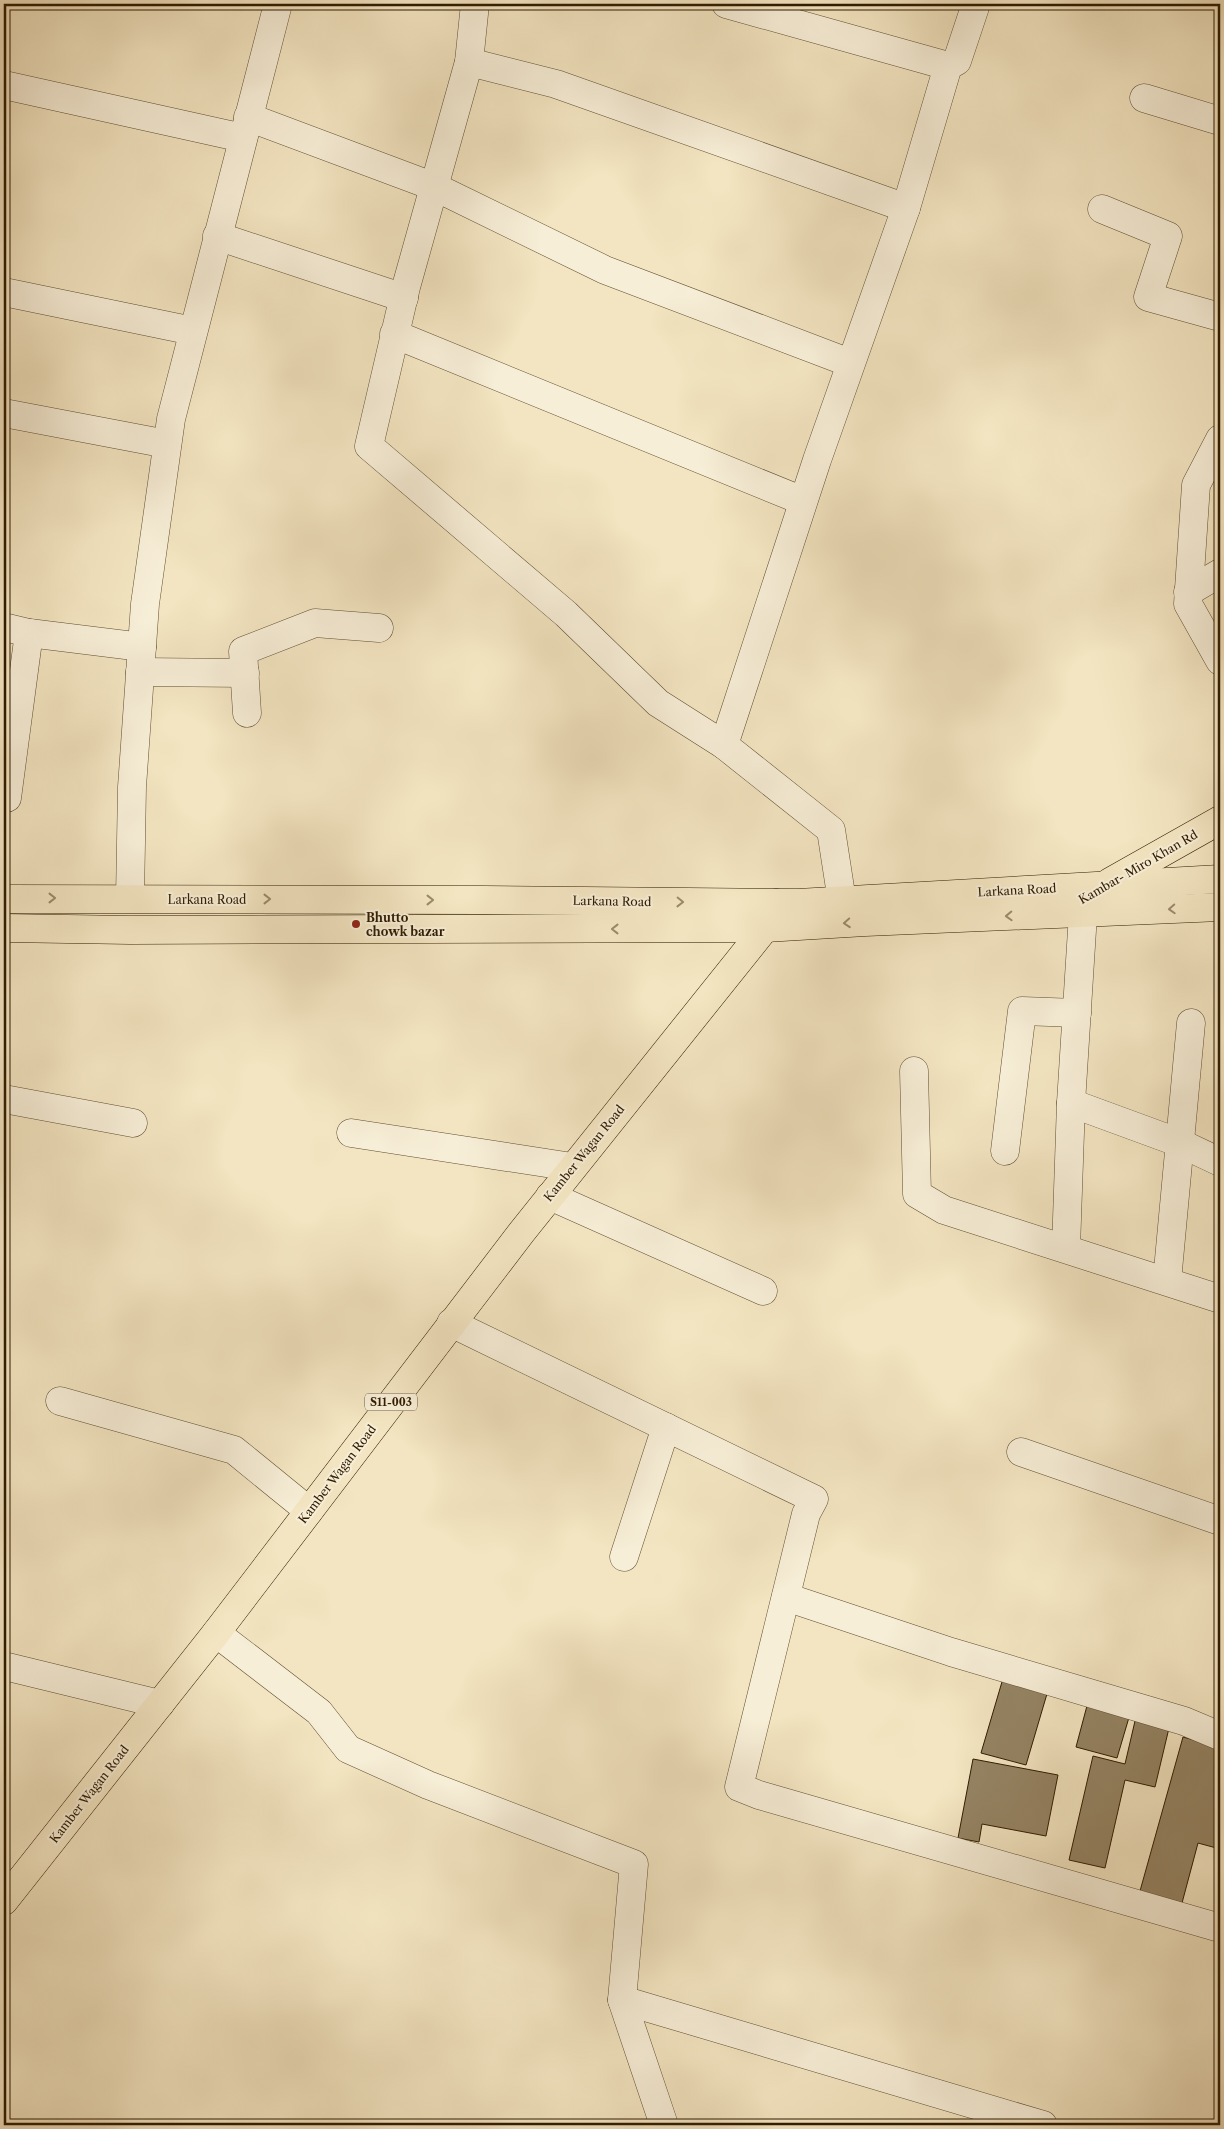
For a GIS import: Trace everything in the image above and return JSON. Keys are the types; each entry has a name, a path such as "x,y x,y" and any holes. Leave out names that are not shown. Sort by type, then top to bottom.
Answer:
{"main road":[{"name":"Kambar- Miro Khan Rd","path":"1055,914 1220,820"},
{"name":"Larkana Road","path":"4,899 130,898 776,903 842,901 1220,879"},
{"name":"Kamber Wagan Road","path":"4,1901 216,1633 572,1167 765,928 776,903"},
{"name":"Larkana Road","path":"4,928 130,930 765,928 1220,907"}],"street":[{"path":"130,898 132,787 145,604 171,419 278,4"},
{"path":"475,4 470,62 394,334 369,446 566,614 658,703 724,745 831,830 842,901"},
{"path":"726,4 948,66"},
{"path":"724,745 803,501 906,208 948,66 957,61 976,4"},
{"path":"470,62 556,84 906,208"},
{"path":"4,86 246,128 435,187 605,270 850,363"},
{"path":"1144,98 1220,121"},
{"path":"1102,210 1168,236 1148,297 1220,317"},
{"path":"217,236 404,298"},
{"path":"4,292 193,331"},
{"path":"394,334 803,501"},
{"path":"4,413 168,444"},
{"path":"1220,439 1196,485 1188,592 1188,604 1220,661"},
{"path":"1188,592 1220,573"},
{"path":"247,713 243,651 315,623 379,628"},
{"path":"7,798 16,630 141,660 245,672"},
{"path":"1066,1248 1071,1103 1083,914"},
{"path":"1005,1151 1022,1011 1077,1013"},
{"path":"1167,1281 1191,1022"},
{"path":"914,1071 917,1194 944,1210 1220,1299"},
{"path":"4,1099 133,1123"},
{"path":"1071,1103 1180,1143 1220,1162"},
{"path":"351,1132 572,1167"},
{"path":"550,1196 763,1291"},
{"path":"451,1323 814,1499 806,1514 739,1787 778,1800 1220,1928"},
{"path":"60,1401 234,1450 309,1511"},
{"path":"624,1557 666,1427"},
{"path":"1021,1452 1220,1521"},
{"path":"786,1597 951,1652 1184,1722 1220,1736"},
{"path":"216,1633 319,1712 348,1749 428,1785 634,1864 622,2000 664,2125"},
{"path":"4,1666 160,1704"},
{"path":"622,2000 1043,2125"}],"building":[{"path":"1004,1675 1049,1687 1026,1765 981,1753"},
{"path":"1088,1702 1130,1714 1117,1758 1076,1747"},
{"path":"1135,1721 1169,1728 1155,1787 1125,1780 1105,1868 1069,1860 1093,1756 1125,1764"},
{"path":"1183,1737 1220,1747 1220,1849 1198,1843 1182,1903 1140,1891"},
{"path":"973,1759 1058,1775 1046,1836 982,1824 979,1842 958,1838"}],"place":[{"name":"Bhutto chowk bazar","path":"356,924"}]}
